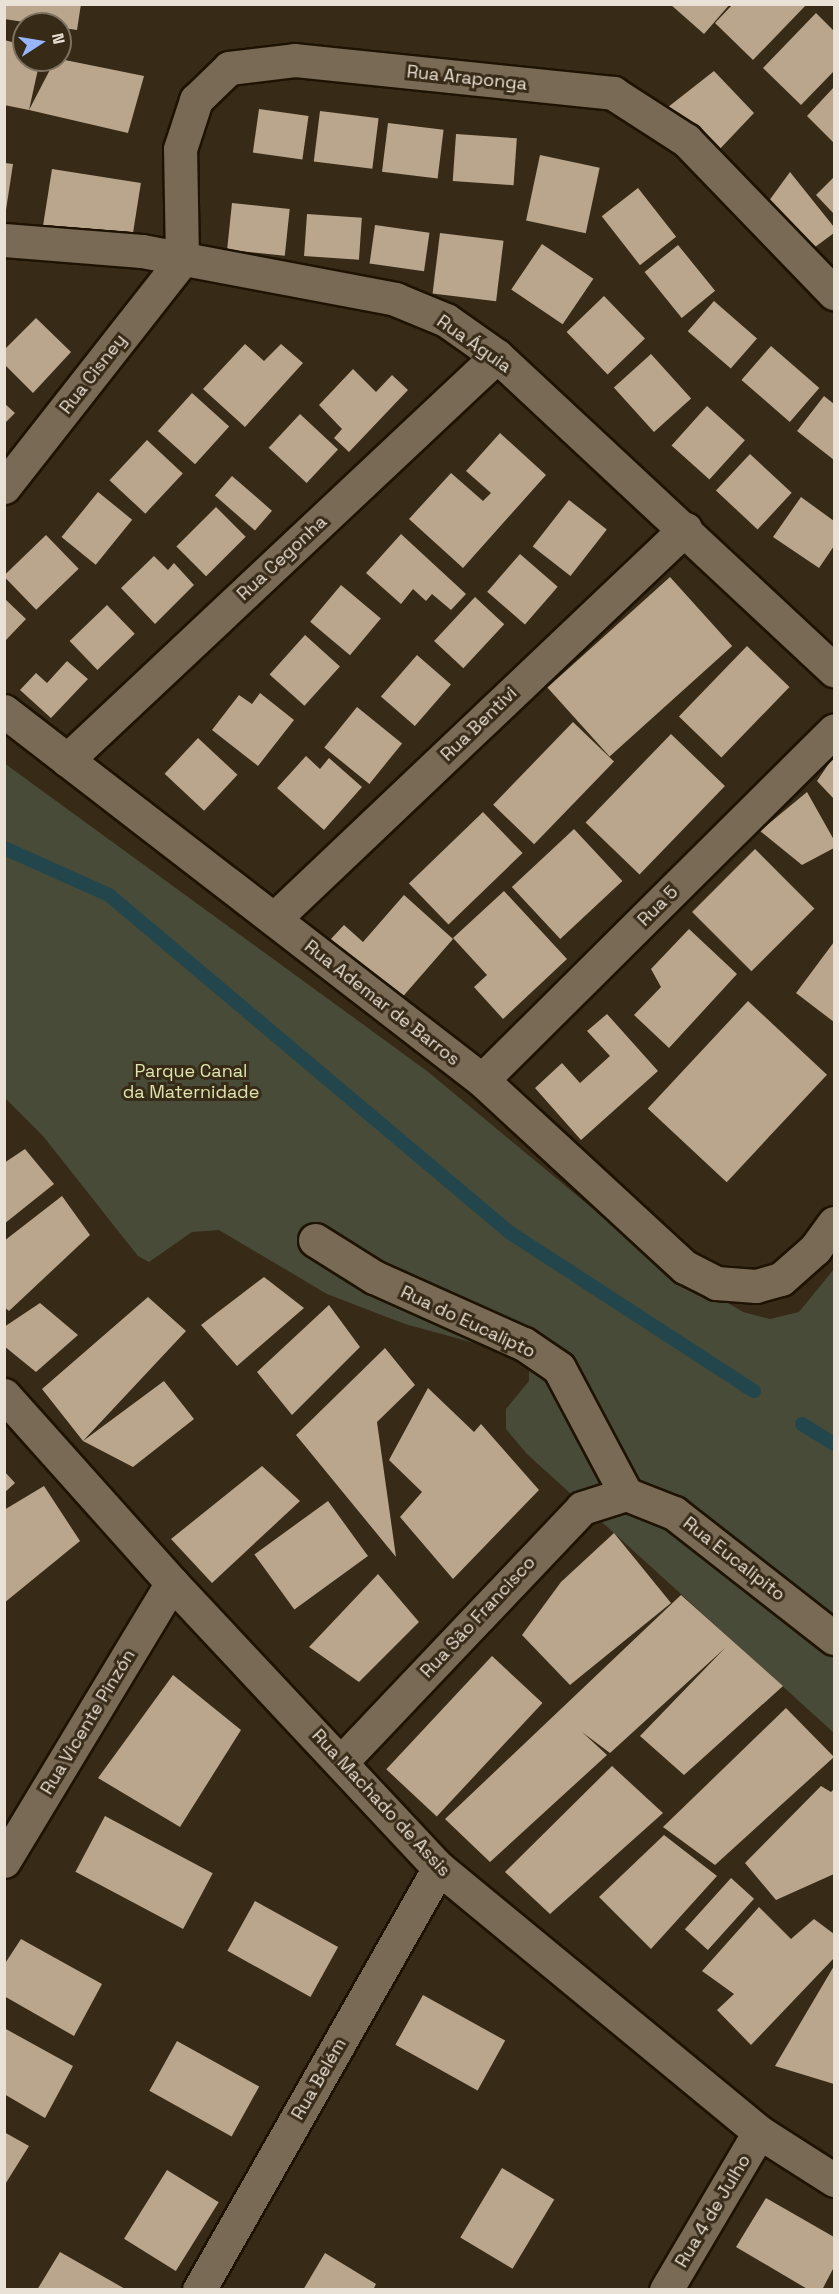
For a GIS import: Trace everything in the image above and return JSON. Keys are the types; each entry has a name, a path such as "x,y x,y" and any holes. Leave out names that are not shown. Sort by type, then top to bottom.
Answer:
{"street":[{"name":"Rua Araponga","path":"182,260 180,149 196,100 229,68 295,60 613,93 686,140 834,293"},
{"name":"Rua Águia","path":"4,240 142,251 395,299 446,320 497,356 834,670"},
{"name":"Rua Cisney","path":"4,488 182,260"},
{"name":"Rua Cegonha","path":"67,760 497,356"},
{"name":"Rua Bentivi","path":"274,919 685,529"},
{"name":"Rua Ademar de Barros","path":"4,711 482,1080 685,1267 716,1283 756,1286 781,1279 815,1249 834,1223"},
{"name":"Rua 5","path":"482,1080 834,731"},
{"name":"Rua do Eucalipto","path":"315,1240 374,1277 524,1344 559,1368 626,1494"},
{"name":"Rua Machado de Assis","path":"4,1395 172,1583 343,1760 439,1868 759,2132 834,2180"},
{"name":"Rua Eucalipito","path":"626,1494 674,1513 834,1638"},
{"name":"Rua São Francisco","path":"343,1760 582,1508 626,1494"},
{"name":"Rua Vicente Pinzón","path":"4,1861 172,1583"},
{"name":"Rua Belém","path":"199,2289 439,1868"},
{"name":"Rua 4 de Julho","path":"666,2289 759,2132"}],"green space":[{"name":"Parque Canal da Maternidade","path":"4,763 427,1071 651,1257 743,1312 770,1319 799,1312 834,1269 834,1733 527,1454 506,1429 506,1409 529,1381 529,1365 518,1355 405,1324 327,1294 219,1230 192,1232 149,1262 138,1256 43,1136 5,1098"}],"building":[{"path":"4,4 81,4 77,30 72,29 72,12 12,12 12,20 4,19"},
{"path":"670,4 730,4 704,34"},
{"path":"733,4 807,4 753,60 715,23"},
{"path":"816,13 834,31 834,71 801,105 763,68"},
{"path":"4,40 12,42 12,72 37,72 29,110 4,105"},
{"path":"72,61 144,76 128,133 29,110 49,72 72,72"},
{"path":"714,71 754,113 717,152 663,111"},
{"path":"834,87 834,143 807,116"},
{"path":"259,109 309,116 302,160 253,153"},
{"path":"320,111 379,118 372,169 314,162"},
{"path":"388,123 444,130 438,178 382,172"},
{"path":"456,134 517,138 514,185 453,181"},
{"path":"540,155 600,168 586,233 526,221"},
{"path":"5,163 13,164 6,210 5,210"},
{"path":"52,169 141,183 131,245 42,231"},
{"path":"790,172 834,227 834,233 811,250 763,209"},
{"path":"834,177 834,214 816,195"},
{"path":"638,188 676,237 640,265 602,216"},
{"path":"232,203 290,209 285,256 227,250"},
{"path":"307,214 362,218 359,260 304,256"},
{"path":"375,225 429,233 424,271 370,264"},
{"path":"440,233 504,241 496,301 433,294"},
{"path":"542,244 593,279 563,324 511,290"},
{"path":"678,245 715,291 682,318 645,272"},
{"path":"604,296 645,338 608,375 567,332"},
{"path":"714,301 757,338 731,369 688,331"},
{"path":"36,318 71,352 33,393 4,364 4,350"},
{"path":"245,344 264,361 281,344 303,363 245,427 203,389"},
{"path":"771,346 819,388 790,422 741,380"},
{"path":"651,354 691,399 654,432 614,387"},
{"path":"353,369 376,392 392,375 408,390 349,452 334,438 342,429 319,405"},
{"path":"192,393 229,426 195,464 158,431"},
{"path":"824,396 834,404 834,460 797,431"},
{"path":"4,403 15,413 4,424"},
{"path":"707,406 745,440 709,480 672,445"},
{"path":"300,414 338,449 307,483 269,448"},
{"path":"500,433 546,475 463,568 409,519 451,473 483,501 491,493 466,471"},
{"path":"147,440 183,473 145,514 109,480"},
{"path":"750,454 792,493 758,529 716,491"},
{"path":"232,476 272,511 255,530 215,496"},
{"path":"98,492 132,520 96,565 61,537"},
{"path":"801,497 834,521 834,546 819,568 773,537"},
{"path":"569,500 607,530 571,576 533,546"},
{"path":"216,507 246,537 206,576 176,547"},
{"path":"401,534 466,594 451,610 432,594 426,601 413,589 401,604 366,573"},
{"path":"46,535 79,569 36,610 4,576"},
{"path":"520,554 558,587 525,625 487,592"},
{"path":"154,556 168,570 174,563 194,585 155,624 121,588"},
{"path":"670,577 732,646 610,757 547,687"},
{"path":"341,585 381,618 350,655 310,622"},
{"path":"475,597 504,624 463,668 434,641"},
{"path":"5,599 26,619 5,641"},
{"path":"107,605 135,634 97,670 70,641"},
{"path":"305,635 340,666 304,706 270,674"},
{"path":"747,646 789,687 721,757 679,716"},
{"path":"417,655 451,685 415,726 381,697"},
{"path":"67,661 88,679 51,718 20,690 36,673 47,683"},
{"path":"260,693 294,720 258,766 212,730 239,695 252,704"},
{"path":"357,707 402,744 369,784 324,747"},
{"path":"573,722 614,762 534,844 493,805"},
{"path":"671,734 725,786 640,875 586,822"},
{"path":"198,738 237,775 204,811 165,774"},
{"path":"306,756 320,769 329,758 362,787 324,830 277,788"},
{"path":"834,756 834,799 817,781"},
{"path":"807,792 834,840 834,848 802,865 760,831"},
{"path":"483,812 523,853 449,925 409,884"},
{"path":"574,829 622,881 560,939 512,887"},
{"path":"755,849 814,908 751,971 692,912"},
{"path":"504,891 567,959 503,1019 474,987 487,975 453,938"},
{"path":"404,895 453,939 399,1001 330,940 344,925 363,942"},
{"path":"689,929 737,974 669,1048 634,1015 661,987 651,969"},
{"path":"834,942 834,1022 796,993"},
{"path":"748,1001 827,1075 727,1182 648,1109"},
{"path":"607,1014 658,1071 581,1140 535,1088 562,1063 580,1083 610,1056 587,1031"},
{"path":"25,1149 54,1184 4,1224 4,1163"},
{"path":"62,1196 90,1235 9,1311 4,1307 4,1241"},
{"path":"264,1277 304,1308 237,1366 201,1325"},
{"path":"148,1297 186,1331 83,1441 42,1389"},
{"path":"40,1303 78,1335 36,1372 4,1346 4,1327"},
{"path":"329,1305 360,1347 292,1415 257,1372"},
{"path":"385,1348 415,1385 377,1422 396,1557 296,1435"},
{"path":"164,1381 194,1419 133,1467 83,1441"},
{"path":"428,1388 474,1432 481,1424 539,1490 453,1579 400,1517 422,1492 389,1460"},
{"path":"262,1466 300,1501 212,1583 171,1539"},
{"path":"4,1471 15,1483 4,1493"},
{"path":"44,1486 80,1541 4,1603 4,1510"},
{"path":"328,1501 368,1556 294,1610 254,1554"},
{"path":"614,1533 671,1603 570,1685 522,1635 561,1582"},
{"path":"378,1574 419,1622 359,1682 309,1647"},
{"path":"681,1595 783,1686 684,1775 640,1736 725,1648 610,1753 582,1732 607,1755 490,1862 445,1819"},
{"path":"492,1656 542,1703 437,1816 386,1769"},
{"path":"173,1675 241,1730 180,1827 98,1778"},
{"path":"786,1708 834,1757 715,1865 663,1827"},
{"path":"612,1766 663,1813 550,1914 505,1872"},
{"path":"821,1786 831,1792 834,1789 834,1874 776,1900 745,1863"},
{"path":"105,1816 213,1873 183,1929 75,1872"},
{"path":"664,1835 717,1876 651,1949 599,1897"},
{"path":"731,1878 754,1899 708,1950 685,1929"},
{"path":"255,1901 338,1947 310,1997 227,1951"},
{"path":"759,1907 791,1939 814,1919 834,1934 834,1958 751,2045 717,2010 734,1994 702,1971"},
{"path":"21,1939 102,1984 74,2036 4,1996 4,1965"},
{"path":"834,1966 834,2084 775,2066"},
{"path":"423,1995 505,2041 478,2090 395,2045"},
{"path":"4,2028 73,2066 45,2118 4,2094"},
{"path":"177,2041 259,2087 232,2136 149,2091"},
{"path":"4,2132 29,2146 4,2186"},
{"path":"502,2168 554,2199 513,2269 460,2237"},
{"path":"167,2170 219,2202 176,2271 124,2239"},
{"path":"766,2198 834,2237 834,2267 822,2290 809,2290 736,2247"},
{"path":"60,2252 127,2290 37,2290"},
{"path":"325,2253 376,2284 373,2290 303,2290"}],"waterway":[{"path":"4,848 109,895 509,1232 754,1391"},
{"path":"802,1424 834,1444"}]}
